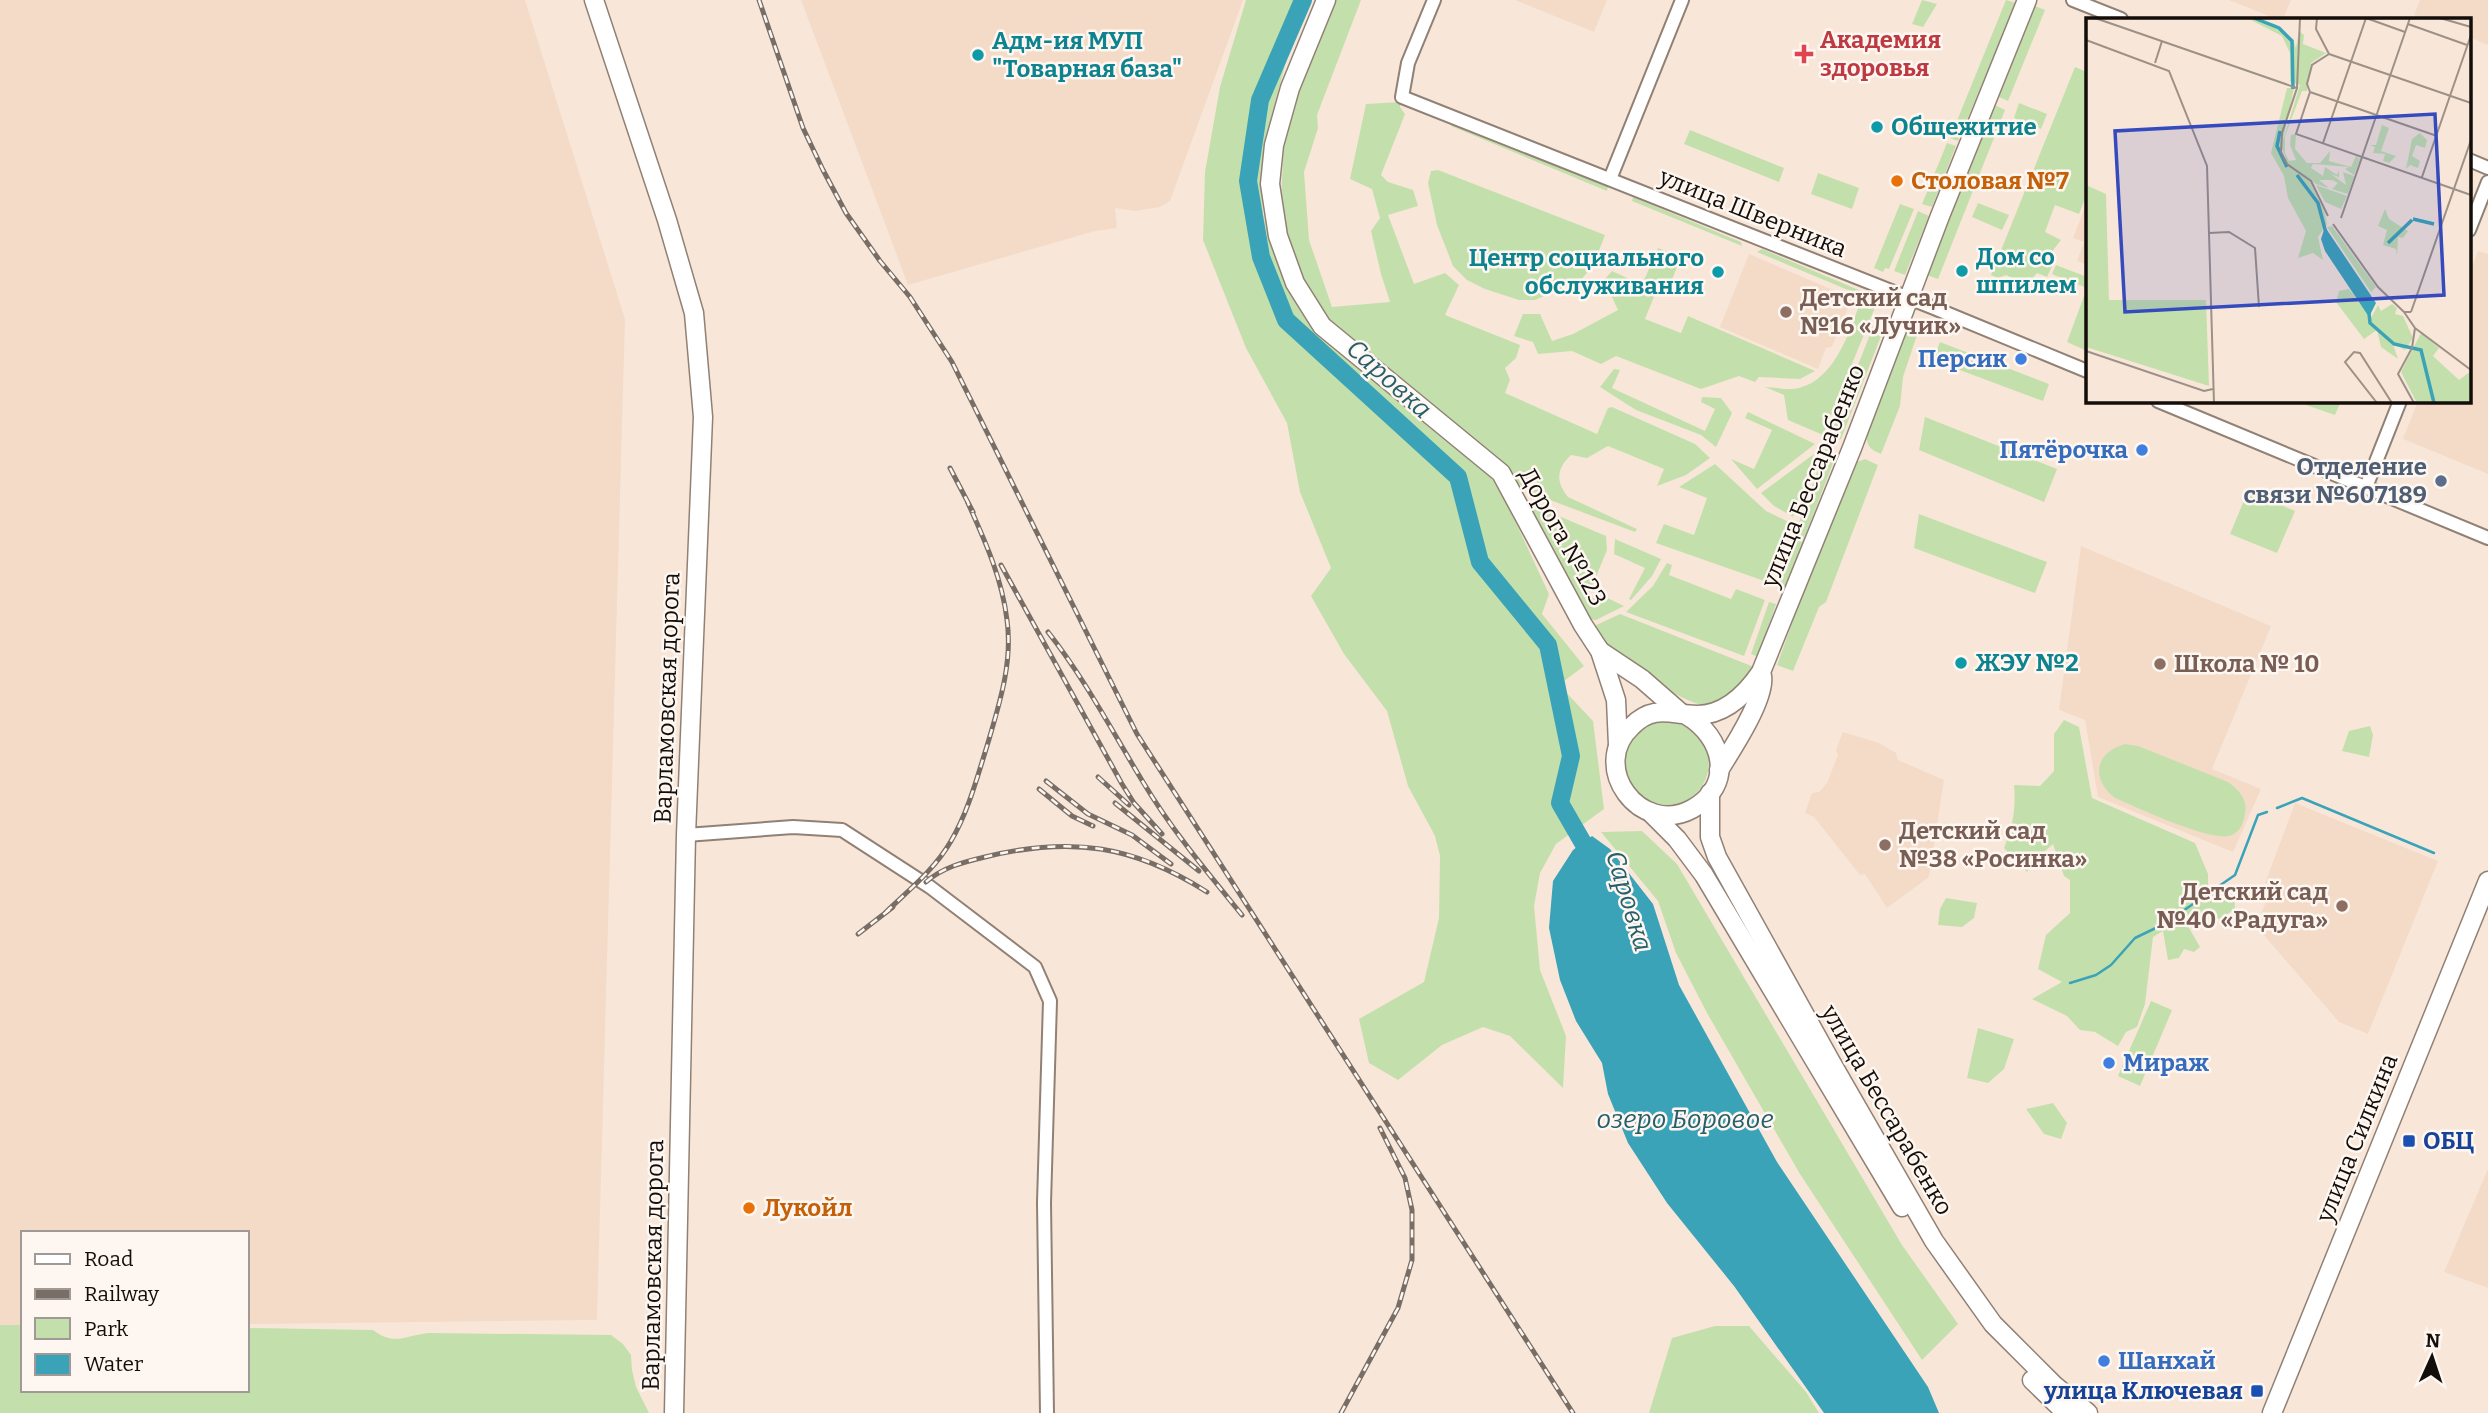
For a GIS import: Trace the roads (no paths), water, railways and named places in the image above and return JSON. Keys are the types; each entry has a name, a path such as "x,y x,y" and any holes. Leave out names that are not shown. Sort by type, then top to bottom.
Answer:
{"main road":[{"name":"Варламовская дорога","path":"594,0 667,220 694,313 703,417 686,835 674,1413"},
{"name":"Дорога №123","path":"1326,0 1290,88 1275,145 1270,184 1278,236 1295,283 1322,326 1501,473 1583,625 1600,651 1616,700 1618,746"},
{"name":"улица Бессарабенко","path":"1684,714 1716,712 1733,704 1751,688 1761,672 2027,0"},
{"name":"Дорога №123","path":"1600,651 1642,679 1684,714"},
{"name":"улица Бессарабенко","path":"1719,771 1740,736 1763,683 1761,672"},
{"path":"1659,712 1684,714 1701,723 1712,737 1718,753 1719,771 1710,793 1690,810 1678,814 1651,813 1636,805 1623,790 1615,769 1618,746 1630,727 1648,715 1659,712"},
{"path":"1716,712 1734,720 1740,736"},
{"name":"улица Бессарабенко","path":"1710,793 1710,837 1717,857 1899,1190 1993,1324 2055,1386 2088,1413"},
{"name":"улица Бессарабенко","path":"1651,813 1677,839 1704,875 1899,1190 1978,1324 2066,1413"},
{"name":"улица Силкина","path":"2272,1413 2488,881"}],"street":[{"name":"улица Шверника","path":"1434,0 1408,63 1402,97 2086,371"},
{"path":"1610,179 1682,0"},
{"path":"2073,0 2118,18"},
{"path":"2470,160 2488,168"},
{"path":"2470,227 2488,182"},
{"path":"2160,402 2488,538"},
{"path":"2366,487 2400,402"},
{"path":"686,835 793,827 842,830 930,887 1035,967 1050,1001 1045,1203 1047,1413"}],"water":[{"name":"озеро Боровое","path":"1592,836 1610,849 1653,904 1679,985 1777,1162 1928,1387 1939,1413 1824,1413 1734,1286 1667,1203 1628,1143 1608,1094 1602,1063 1576,1021 1560,980 1549,928 1553,881 1573,850"}],"waterway":[{"name":"Саровка","path":"1303,0 1260,100 1248,181 1261,257 1286,320 1458,477 1480,562 1548,645 1571,756 1560,803 1590,855 1592,864"},
{"path":"2277,808 2302,798 2434,853"},
{"path":"2070,983 2096,975 2111,965 2135,938 2164,924 2235,875 2258,815 2267,812"}],"railway":[{"path":"759,0 803,128 823,170 846,213 910,297 952,362 1137,734 1573,1413"},
{"path":"950,468 973,512"},
{"path":"886,912 929,870 945,851 957,830 976,782 1004,684 1008,652 1005,604 992,560 968,503"},
{"path":"1001,565 1122,784 1134,803 1162,834"},
{"path":"1048,632 1086,687 1165,817 1242,915"},
{"path":"1098,777 1129,805"},
{"path":"1046,781 1088,814 1132,835 1171,864"},
{"path":"1039,789 1072,816 1093,826"},
{"path":"1115,803 1199,871"},
{"path":"926,882 947,869 977,859 1016,851 1074,846 1127,855 1180,876 1207,892"},
{"path":"858,934 893,907"},
{"path":"1341,1413 1398,1308 1412,1260 1412,1210 1405,1178 1380,1128"}],"place":[{"name":"Академия здоровья","path":"1804,54"},
{"name":"Адм-ия МУП \"Товарная база\"","path":"978,55"},
{"name":"Общежитие","path":"1877,127"},
{"name":"Столовая №7","path":"1897,181"},
{"name":"Дом со шпилем","path":"1962,271"},
{"name":"Центр социального обслуживания","path":"1718,272"},
{"name":"Детский сад №16 «Лучик»","path":"1786,312"},
{"name":"Персик","path":"2021,359"},
{"name":"Пятёрочка","path":"2142,450"},
{"name":"Отделение связи №607189","path":"2441,481"},
{"name":"ЖЭУ №2","path":"1961,663"},
{"name":"Школа № 10","path":"2160,664"},
{"name":"Детский сад №38 «Росинка»","path":"1885,845"},
{"name":"Детский сад №40 «Радуга»","path":"2342,906"},
{"name":"Мираж","path":"2109,1063"},
{"name":"ОБЦ","path":"2409,1141"},
{"name":"Лукойл","path":"749,1208"},
{"name":"Шанхай","path":"2104,1361"},
{"name":"улица Ключевая","path":"2257,1391"}]}
